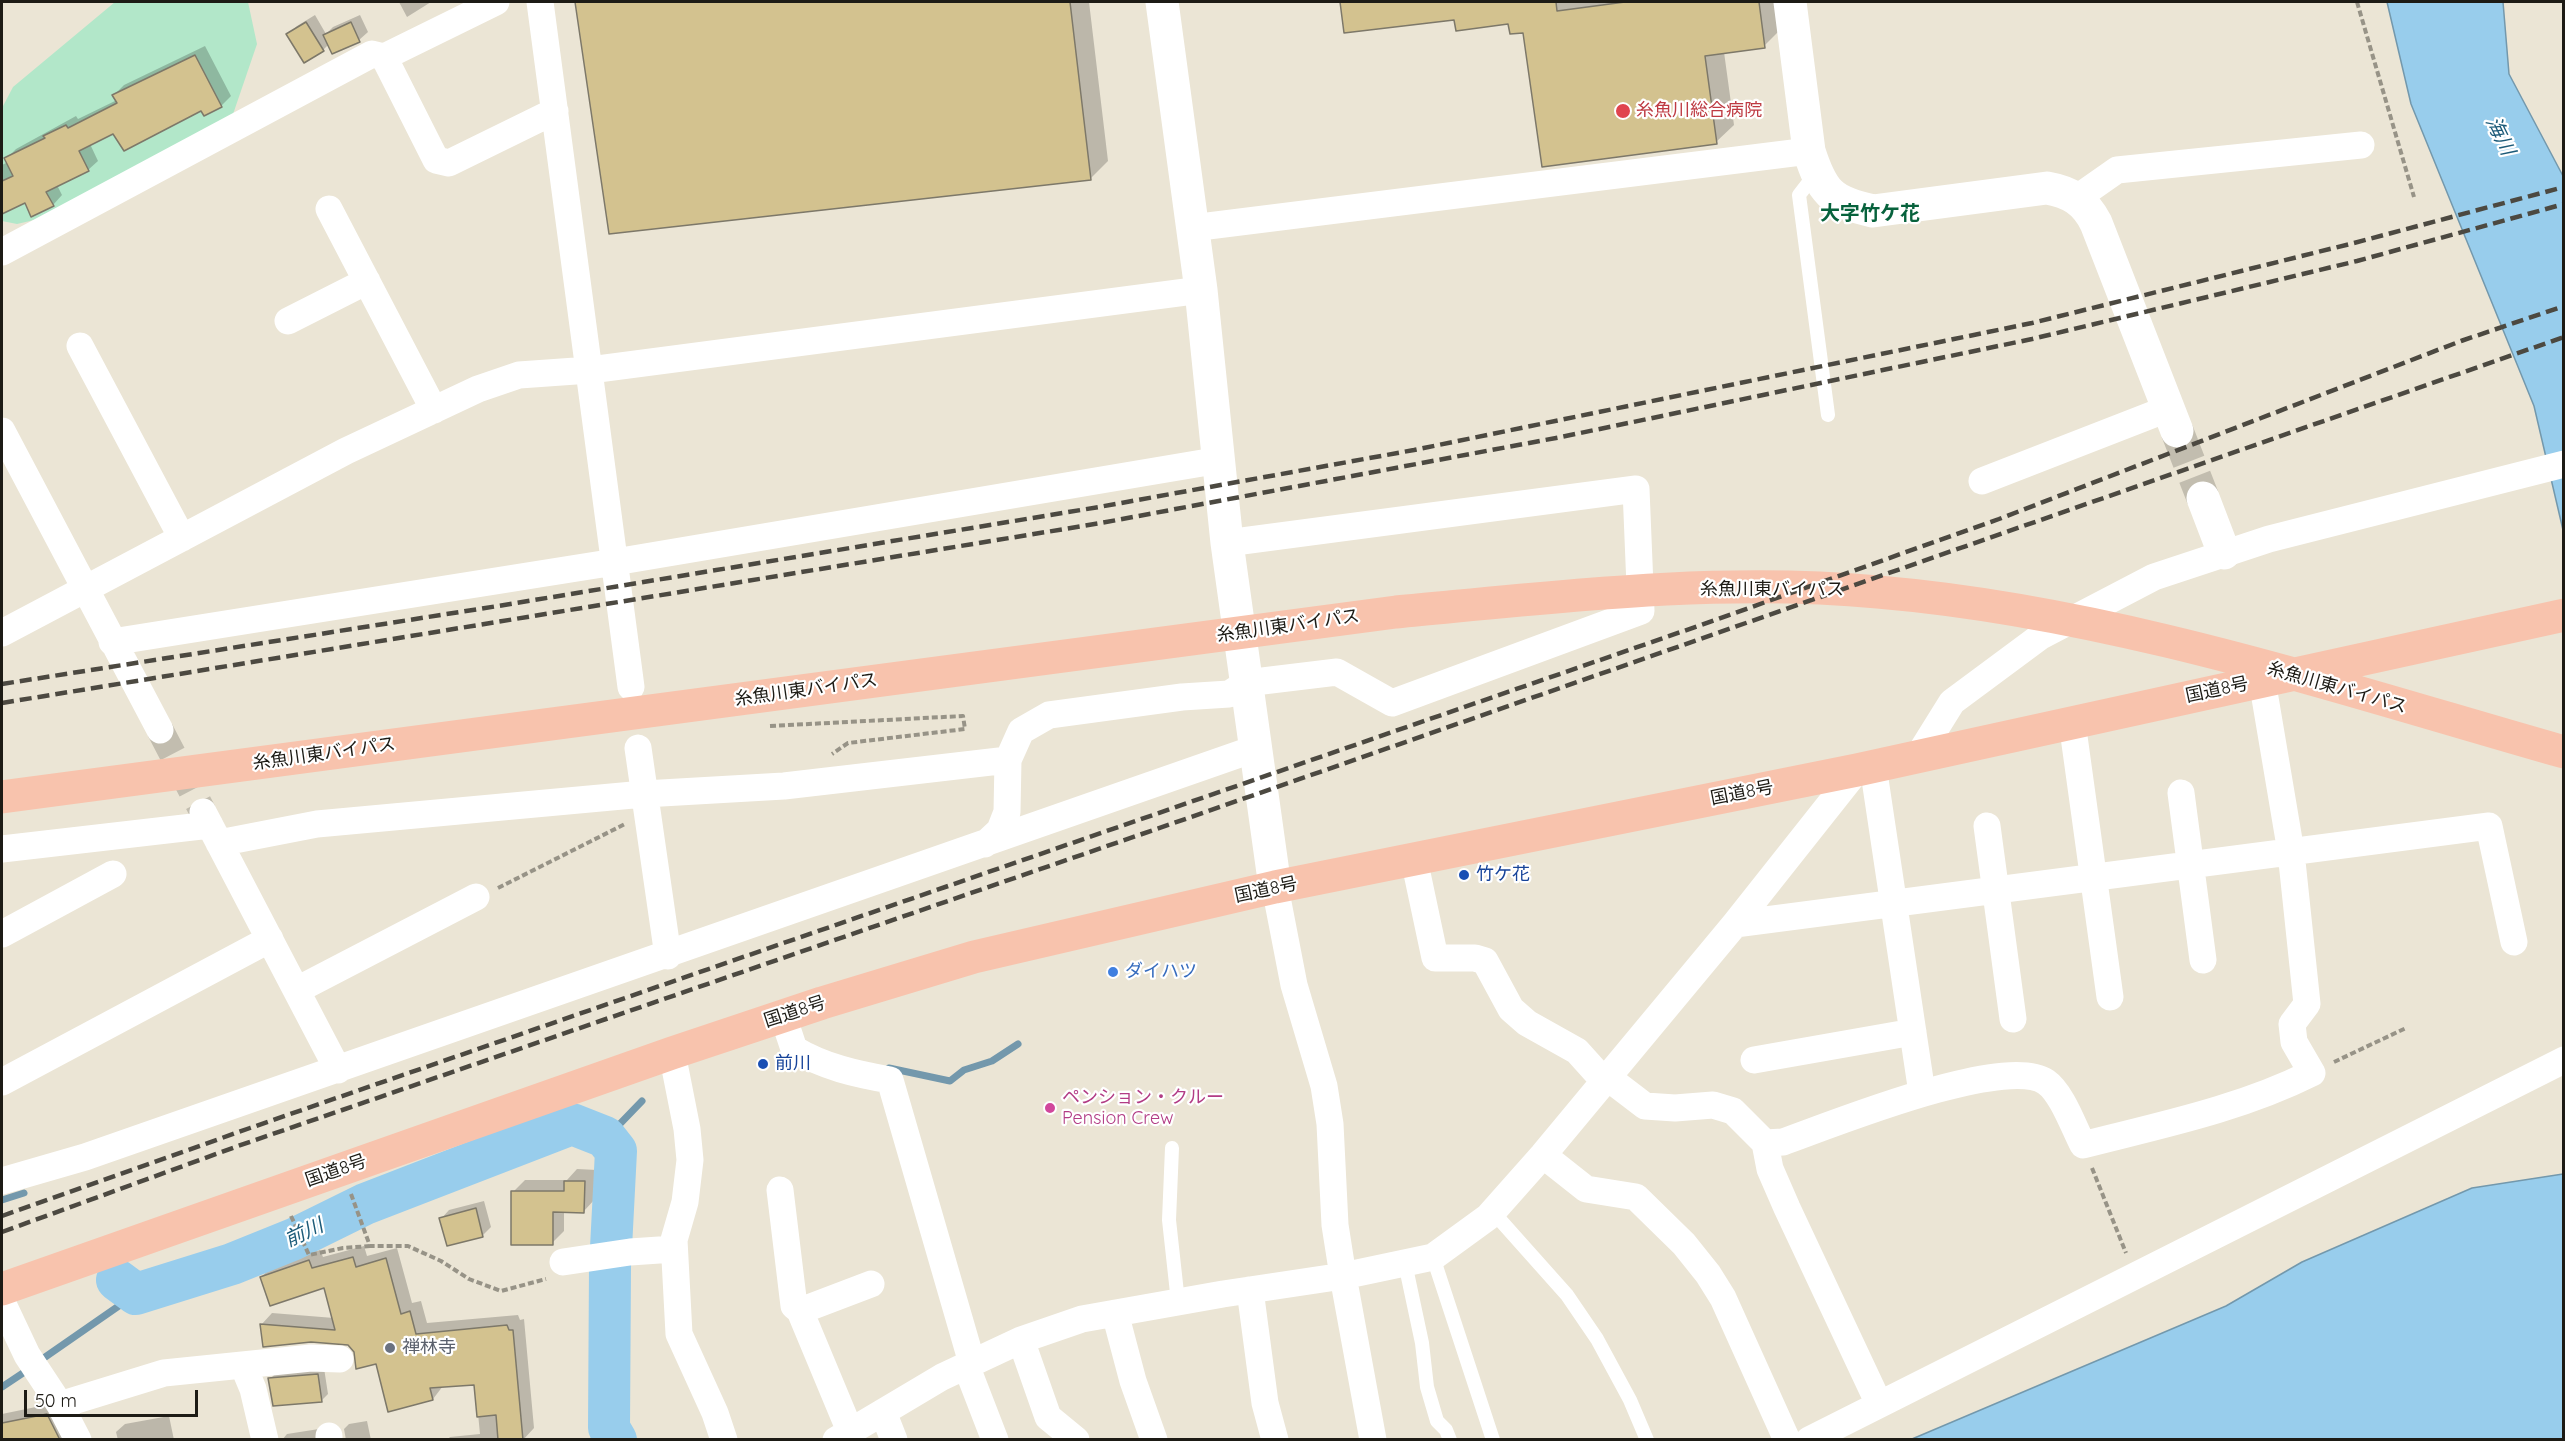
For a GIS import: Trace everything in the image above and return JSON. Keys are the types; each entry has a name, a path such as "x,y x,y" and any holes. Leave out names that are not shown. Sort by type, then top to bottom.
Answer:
{"highway":[{"name":"糸魚川東バイパス","path":"2,797 1396,612 1568,596 1722,588 1866,591 2025,612 2106,627 2187,646 2564,752"},
{"name":"国道8号","path":"2,1289 672,1053 974,957 1275,887 1865,768 2554,617"}],"street":[{"path":"2,252 372,54 384,57 496,2"},
{"path":"540,2 631,687"},
{"path":"1162,2 1201,290 1227,543 1254,749 1275,887 1294,986 1324,1086 1330,1124 1335,1225 1342,1276 1373,1440"},
{"path":"1790,2 1813,162 1828,192 1846,205 1873,211 2047,188 2062,191 2077,198 2089,209 2096,223 2172,420 1982,481"},
{"path":"384,57 436,160 449,163 555,111"},
{"path":"2077,198 2117,170 2361,145"},
{"path":"1192,228 1813,162"},
{"path":"329,209 434,410"},
{"path":"288,321 367,281"},
{"path":"2,633 346,451 477,389 519,375 590,370 1201,290"},
{"path":"80,346 182,538"},
{"path":"2,431 10,468 84,590 160,730"},
{"path":"112,642 615,562 1220,460"},
{"path":"1919,756 1952,702 2041,636 2154,577 2269,539 2564,464"},
{"path":"985,844 1000,830 1007,813 1008,760 1021,731 1048,715 1182,697 1229,694 1246,683 1337,672 1392,703 1641,611 1636,489 1227,543"},
{"path":"2203,498 2224,554"},
{"path":"1765,1143 1783,1142 1922,1093 1996,1076 2024,1076 2046,1082 2060,1100 2083,1145 2223,1109 2280,1089 2312,1073 2294,1042 2292,1024 2307,1004 2291,852 2262,680"},
{"path":"2072,722 2110,997"},
{"path":"638,748 668,956"},
{"path":"2,1180 85,1157 338,1070 1254,749"},
{"path":"2,849 210,826 316,824 646,803 1008,760"},
{"path":"1865,768 1895,904 1922,1093"},
{"path":"780,1190 794,1306 801,1311 843,1435 942,1377 1021,1340 1082,1319 1342,1276 1433,1257 1493,1212 1865,768"},
{"path":"2181,793 2203,960"},
{"path":"210,826 338,1070"},
{"path":"1987,826 2013,1019"},
{"path":"1734,924 2489,826 2514,942"},
{"path":"1414,859 1435,958 1475,958 1485,961 1511,1010 1527,1023 1577,1051 1606,1079 1645,1106 1675,1108 1713,1105 1733,1111 1765,1143 1770,1169 1787,1208 1879,1404"},
{"path":"2,934 113,874"},
{"path":"297,990 476,897"},
{"path":"2,1082 270,939"},
{"path":"783,1016 794,1049 846,1072 890,1080 969,1364 995,1440"},
{"path":"1754,1059 1913,1032"},
{"path":"672,1053 687,1129 690,1160 685,1202 674,1240 679,1334 715,1413 724,1440"},
{"path":"1809,1440 2564,1060"},
{"path":"1543,1155 1586,1189 1636,1197 1684,1244 1708,1274 1723,1298 1787,1440"},
{"path":"563,1262 630,1252 674,1249"},
{"path":"801,1311 871,1284"},
{"path":"1250,1290 1266,1403 1275,1440"},
{"path":"2,1302 27,1355 60,1405 78,1440"},
{"path":"1115,1313 1133,1381 1154,1440"},
{"path":"1021,1340 1048,1417 1076,1440"},
{"path":"60,1405 164,1373 311,1358 340,1359"},
{"path":"243,1365 253,1389 265,1440"},
{"path":"883,1412 894,1440"}],"lane":[{"path":"1813,162 1799,195 1828,415"},
{"path":"1172,1148 1168,1220 1178,1302"},
{"path":"1493,1212 1567,1295 1597,1339 1630,1400 1647,1440"},
{"path":"1433,1257 1493,1440"},
{"path":"1405,1263 1422,1343 1427,1387 1437,1421 1446,1430 1450,1440"}],"path":[{"path":"2357,2 2414,197"},
{"path":"761,726 963,716 965,729 848,743 828,756"},
{"path":"476,897 646,803"},
{"path":"2312,1073 2406,1028"},
{"path":"2083,1145 2135,1275"},
{"path":"350,1191 370,1246"},
{"path":"290,1213 309,1255 343,1248 408,1246 441,1261 470,1279 501,1292 550,1278 563,1262"}],"green space":[{"path":"115,2 248,2 257,44 230,123 60,214 17,224 2,221 2,108 13,87"}],"water":[{"name":"海川","path":"2387,2 2503,2 2509,74 2563,176 2563,530 2534,406 2411,104"},
{"path":"2563,1174 2563,1439 1912,1439 2226,1306 2302,1262 2472,1188"}],"building":[{"path":"575,2 1070,2 1091,180 609,234"},
{"name":"糸魚川総合病院","path":"1340,2 1556,2 1557,11 1625,2 1759,2 1765,48 1705,56 1717,144 1542,167 1523,33 1510,34 1508,24 1456,31 1454,20 1344,33"},
{"path":"306,22 324,51 304,63 286,34"},
{"path":"351,22 360,42 332,54 323,35"},
{"path":"195,55 222,107 204,116 201,111 124,151 113,134 79,151 89,171 46,192 54,206 31,217 25,203 2,214 2,181 13,176 4,158 45,138 43,136 66,125 68,128 117,103 112,95"},
{"path":"564,1181 585,1181 584,1213 553,1212 553,1245 511,1245 511,1191 564,1191"},
{"path":"476,1208 483,1237 447,1246 439,1218"},
{"path":"353,1257 356,1267 386,1258 401,1314 410,1311 416,1334 507,1325 509,1330 513,1330 523,1440 498,1440 496,1415 477,1417 474,1385 430,1388 433,1400 388,1412 376,1364 356,1369 354,1352 348,1345 311,1342 263,1347 260,1324 335,1330 324,1288 270,1306 260,1277 309,1260 312,1268"},
{"path":"318,1374 322,1402 273,1406 268,1378"},
{"path":"47,1414 60,1440 2,1440 2,1423"}],"waterway":[{"path":"889,1068 950,1081 964,1070 992,1061 1018,1044"},
{"path":"610,1143 614,1130 642,1101"},
{"name":"前川","path":"117,1280 136,1294 232,1264 294,1239 365,1204 572,1124 605,1137 616,1151 610,1267 609,1428 616,1440"},
{"path":"2,1200 24,1193"},
{"path":"38,1362 136,1294"},
{"path":"2,1387 29,1369"}],"tunnel":[{"path":"2177,431 2203,498"},
{"path":"160,730 203,812"}],"railway":[{"path":"2,684 498,606 1099,507 1414,450 2032,323 2354,243 2564,187"},
{"path":"2,703 1101,523 1561,437 2032,339 2357,261 2564,204"},
{"path":"2,1216 1701,625 1999,519 2461,341 2564,306"},
{"path":"2,1232 238,1146 1171,824 2564,337"}],"place":[{"name":"糸魚川総合病院","path":"1623,111"},
{"name":"竹ケ花","path":"1464,875"},
{"name":"ダイハツ","path":"1113,972"},
{"name":"前川","path":"763,1064"},
{"name":"ペンション・クルー Pension Crew","path":"1050,1108"},
{"name":"禅林寺","path":"390,1348"}],"district":[{"name":"大字竹ケ花","path":"1870,214"}]}
